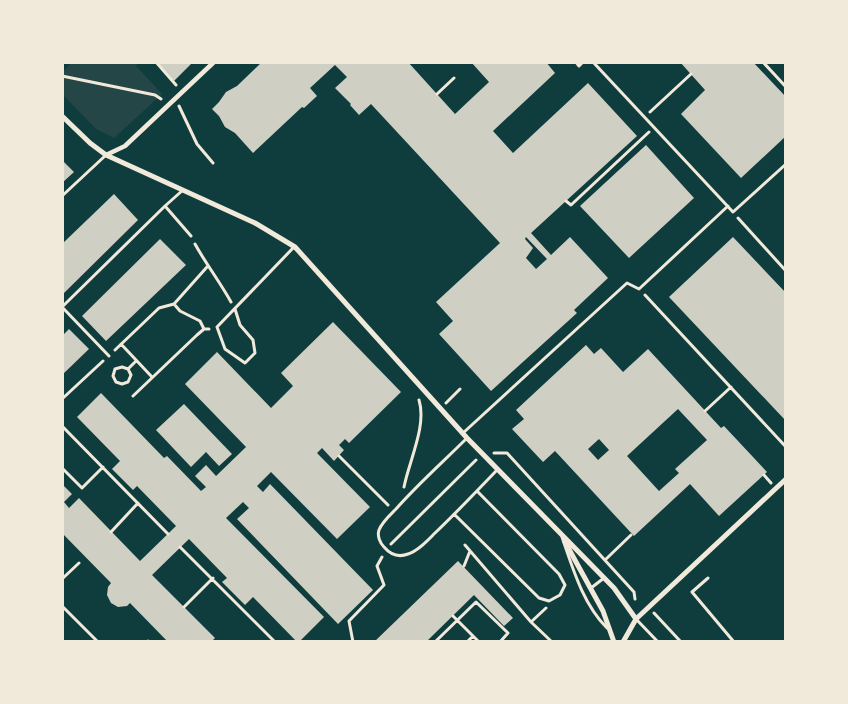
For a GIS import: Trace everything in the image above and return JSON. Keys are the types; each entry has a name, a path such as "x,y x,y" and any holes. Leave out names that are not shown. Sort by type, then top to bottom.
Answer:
{"street":[{"path":"106,155 125,146 176,100 214,62"},
{"path":"62,116 90,143 106,155 255,223 295,247 466,438 562,538 614,588 636,620"},
{"path":"623,642 636,620 649,607 786,479"},
{"path":"562,538 603,611 614,642"}],"lane":[{"path":"576,62 579,66 583,62"},
{"path":"593,62 733,212 786,164"},
{"path":"62,196 106,155"},
{"path":"109,356 62,307 183,190"},
{"path":"165,206 191,236"},
{"path":"462,433 627,283 639,288 728,206"},
{"path":"235,309 240,325 253,340 255,353 245,362 225,349 217,327 295,247"},
{"path":"466,438 401,503 379,530 381,544 386,550 391,554 406,555 426,542 497,470"},
{"path":"454,514 539,598 549,601 560,595 565,585 560,574 477,491"},
{"path":"562,538 579,585 596,617 610,630"},
{"path":"590,588 604,578"},
{"path":"708,578 692,592 734,642"},
{"path":"636,620 658,642"}],"path":[{"path":"156,62 184,92"},
{"path":"763,62 786,87"},
{"path":"644,118 691,74"},
{"path":"62,76 155,95 170,105"},
{"path":"437,94 454,78"},
{"path":"176,100 197,144 213,162"},
{"path":"566,201 571,205 653,128"},
{"path":"733,212 786,271"},
{"path":"191,236 207,266 219,280 235,309"},
{"path":"62,399 159,308 174,304 207,266"},
{"path":"639,288 786,447"},
{"path":"174,304 180,311 200,321 204,329"},
{"path":"133,396 204,329 217,327"},
{"path":"121,344 152,377"},
{"path":"128,369 136,362"},
{"path":"122,367 128,369 131,375 128,382 122,384 116,382 113,376 115,369 122,367"},
{"path":"705,411 731,387"},
{"path":"440,408 460,389"},
{"path":"401,503 421,411 417,396"},
{"path":"62,426 168,534"},
{"path":"353,642 349,621 384,585 377,566 386,550 482,454 507,452 681,642"},
{"path":"339,456 394,511"},
{"path":"62,468 82,488 103,467"},
{"path":"111,532 138,503"},
{"path":"605,560 631,535"},
{"path":"465,545 531,622 552,642"},
{"path":"180,547 275,642"},
{"path":"464,566 470,551"},
{"path":"62,579 79,563"},
{"path":"184,607 213,578"},
{"path":"634,592 636,620"},
{"path":"531,622 548,607 549,601"},
{"path":"438,641 476,602 508,633 500,642"},
{"path":"62,606 98,642"},
{"path":"453,616 479,642"},
{"path":"467,642 473,636"}],"shaded area":[{"path":"72,62 139,63 136,66 162,94 114,138 96,129 63,95 63,72"}],"building":[{"path":"157,62 193,62 174,81"},
{"path":"262,62 408,62 455,114 489,82 471,62 546,62 555,73 493,131 513,153 588,83 637,136 531,233 551,255 570,237 608,278 574,310 577,313 491,391 439,334 453,321 436,302 500,243 371,104 359,115 335,88 347,77 335,65 310,88 317,96 304,108 302,107 253,153 235,133 225,127 219,116 212,109 226,92 237,86","holes":["526,237 547,259 536,269 526,258 533,248 525,239"]},
{"path":"680,62 753,62 786,97 786,136 741,178 681,114 705,90"},
{"path":"646,145 694,198 629,258 580,206"},
{"path":"62,160 74,172 62,183"},
{"path":"114,194 138,220 62,295 62,244"},
{"path":"733,237 786,293 786,421 669,297"},
{"path":"160,239 186,265 106,341 82,316"},
{"path":"333,322 401,392 349,443 345,439 339,445 344,450 334,461 322,448 317,453 370,507 337,539 271,472 257,486 263,492 270,484 373,590 338,624 237,519 249,508 243,502 226,518 324,617 297,642 253,597 245,605 222,582 227,578 189,539 152,575 215,638 211,642 168,642 130,603 127,606 118,607 111,603 107,595 108,587 111,583 62,533 62,484 72,494 64,502 69,508 79,498 140,561 176,526 137,486 133,490 112,469 120,461 77,417 101,393 164,458 167,456 201,491 206,487 195,476 206,465 216,476 246,447 185,384 217,352 271,408 293,386 281,373"},
{"path":"69,329 89,349 62,375 62,336"},
{"path":"586,345 594,354 601,348 623,372 648,349 721,428 724,426 767,472 719,516 690,484 634,536 555,451 543,462 512,429 524,419 516,410","holes":["678,409 707,440 675,469 679,473 659,491 627,456","599,439 609,450 598,460 588,449"]},
{"path":"184,404 232,454 219,466 206,452 191,467 156,430"},
{"path":"458,561 513,618 504,626 474,595 426,642 374,642"}]}
